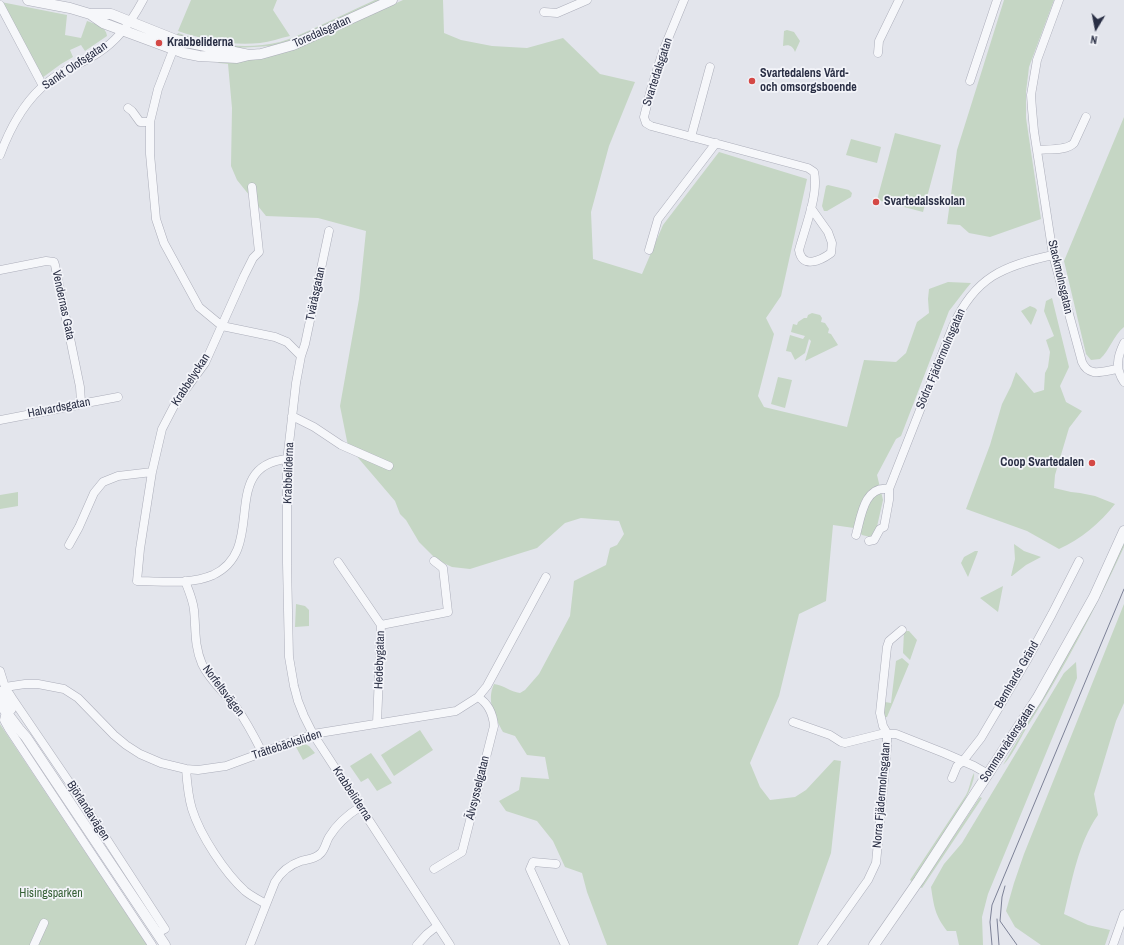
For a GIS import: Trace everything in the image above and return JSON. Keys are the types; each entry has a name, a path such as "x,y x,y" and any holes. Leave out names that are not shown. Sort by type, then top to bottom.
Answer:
{"street":[{"name":"Toredalsgatan","path":"28,0 70,8 90,14 111,14 131,21 175,45"},
{"name":"Sankt Olofsgatan","path":"0,155 10,130 30,100 43,86 65,70 99,53 116,38 122,29 131,21 143,0"},
{"name":"Toredalsgatan","path":"90,14 103,23 175,45 249,54 261,54 293,45 392,0"},
{"path":"544,12 557,13 587,0"},
{"name":"Svartedalsgatan","path":"684,0 663,51 651,89 644,117 646,123 651,126 808,168 814,172 816,179 811,208 799,250 800,256 804,260 810,262 822,259 830,253 832,244 828,232 811,208"},
{"path":"878,53 879,41 898,0"},
{"path":"970,81 998,0"},
{"name":"Stackmolnsgatan","path":"1059,0 1037,60 1031,95 1034,131 1053,255 1084,367 1089,372 1118,369"},
{"path":"0,5 43,86"},
{"path":"175,45 158,89 150,122 150,154 156,219 164,243 199,307 222,326 275,337 286,342 300,356"},
{"path":"691,137 710,67"},
{"path":"128,108 140,122 150,122"},
{"path":"1037,150 1066,148 1072,146 1086,117"},
{"path":"649,250 658,219 716,143"},
{"name":"Krabbelyckan","path":"185,582 137,581 140,550 152,472 162,429 175,404 205,363 244,276 253,258 259,252 252,187"},
{"name":"Tväråsgatan","path":"300,356 306,341 329,230"},
{"name":"Södra Fjädermolnsgatan","path":"869,541 874,540 880,529 884,527 889,500 889,489 953,326 964,303 985,281 999,272 1015,264 1053,255"},
{"name":"Vendernas Gata","path":"0,270 46,261 54,262 82,397 81,402"},
{"path":"1124,343 1117,361 1118,369 1124,382"},
{"name":"Krabbeliderna","path":"300,356 287,459 289,657 294,686 298,701 313,734 450,945"},
{"name":"Halvardsgatan","path":"0,420 78,405 81,402 86,403 118,397"},
{"path":"292,416 314,427 341,445 389,466"},
{"path":"185,582 211,576 220,571 232,559 242,538 246,497 252,480 257,472 268,463 287,459"},
{"path":"69,545 79,527 94,493 103,482 108,479 122,476 152,472"},
{"path":"856,535 868,497 884,488 889,489"},
{"name":"Sommarvädersgatan","path":"874,945 919,880 1038,697 1083,617 1124,531"},
{"path":"381,625 448,612 443,568 434,561"},
{"name":"Bernhards Gränd","path":"963,761 980,738 1027,660 1079,561"},
{"name":"Hedebygatan","path":"338,562 381,625 377,723"},
{"name":"Trättebäcksliden","path":"3,689 25,684 38,684 64,689 78,698 114,735 140,754 160,763 186,769 198,770 226,766 313,734 456,711 478,697 487,686 546,577"},
{"name":"Norfeltsvägen","path":"185,582 192,598 196,645 203,666 210,678 224,693 243,718 262,752"},
{"name":"Norra Fjädermolnsgatan","path":"822,945 847,911 873,870 876,860 886,756 887,733 883,726 880,713 887,646 892,638 902,630"},
{"path":"0,671 3,689"},
{"name":"Björlandavägen","path":"3,689 26,737"},
{"name":"Björlandavägen","path":"3,689 164,929 158,933"},
{"name":"Älvsysselgatan","path":"434,870 462,852 494,726 494,719 491,711 478,697"},
{"name":"Björlandavägen","path":"3,708 26,737 166,945"},
{"name":"Björlandavägen","path":"3,708 4,720 9,729 152,945"},
{"path":"794,722 830,735 840,742 845,743 887,733 902,736 963,761 988,774"},
{"path":"952,778 957,766 963,761"},
{"path":"186,769 191,807 204,835 223,866 245,891 266,904"},
{"path":"250,945 275,882 282,872 295,864 316,857 320,854 337,825 345,817 360,807"},
{"path":"556,864 533,862 530,869 565,945"},
{"path":"1113,945 1124,914"},
{"path":"34,945 44,923"},
{"path":"417,945 437,926"}],"green space":[{"path":"191,0 277,0 273,10 290,36 264,42 239,44 208,40 178,31"},
{"path":"375,0 381,0 293,40 271,46 236,48 176,37 178,33 203,41 241,46 254,46 280,42 304,33"},
{"path":"403,0 443,0 444,33 461,40 492,46 527,48 563,38 600,74 635,82 609,146 591,212 593,259 642,274 663,225 719,152 807,179 781,296 766,318 774,334 758,396 764,407 847,427 864,360 896,362 906,353 917,322 929,313 929,289 948,282 971,283 949,311 901,436 896,439 877,475 883,500 876,531 874,531 870,537 862,535 861,529 833,525 826,601 799,614 779,696 750,763 760,787 770,800 795,797 806,790 834,760 841,761 831,853 798,945 607,945 587,892 582,873 565,867 553,841 537,821 506,811 499,801 519,790 521,777 549,779 545,757 527,755 515,736 503,732 492,709 491,697 494,684 520,693 525,690 539,674 570,616 574,581 606,565 610,548 617,545 624,534 619,521 581,518 565,523 537,548 470,569 452,567 437,560 419,542 406,520 400,514 395,501 348,446 340,406 359,299 366,231 318,218 266,216 237,180 231,166 232,108 228,64 218,62 302,46"},
{"path":"1004,0 1054,0 1029,67 1026,92 1026,118 1041,219 990,237 969,233 960,225 947,224 957,150"},
{"path":"1,2 67,15 65,35 81,38 87,21 97,24 105,30 107,36 85,51 81,45 70,50 73,57 42,78"},
{"path":"787,30 794,32 800,41 795,52 790,46 783,46 784,31"},
{"path":"1124,117 1124,327 1100,359 1091,360 1086,354 1064,261"},
{"path":"895,133 941,145 923,212 877,200"},
{"path":"851,139 881,147 877,163 846,155"},
{"path":"828,185 849,190 852,193 851,197 827,211 824,211 822,206 826,186"},
{"path":"1052,298 1069,367 1060,386 1066,402 1082,411 1069,428 1055,475 1054,488 1095,496 1115,504 1090,530 1059,549 1027,531 966,509 990,445 1002,404 1016,372 1034,393 1044,390 1045,373 1048,367 1050,352 1046,340 1054,336 1044,311 1046,301"},
{"path":"1030,306 1037,310 1031,325 1021,311"},
{"path":"812,313 820,315 822,318 821,322 825,323 829,329 828,333 831,334 838,345 805,361 811,341 809,339 805,353 795,360 791,352 786,351 790,335 803,339 805,336 791,332 793,324 797,325 798,322 804,318 807,318 808,315"},
{"path":"778,377 792,380 785,408 771,404"},
{"path":"18,492 18,506 0,509 0,495"},
{"path":"1124,543 1124,547 1102,593 1066,661 1013,753 1003,765 1054,678"},
{"path":"1014,544 1024,551 1041,557 1026,565 1011,576 1015,559"},
{"path":"978,551 968,577 961,563 964,557"},
{"path":"1003,586 998,612 980,598"},
{"path":"296,604 305,606 309,610 309,626 295,627"},
{"path":"1124,604 1124,703 1116,721 1094,794 1098,815 1085,838 1076,863 1064,914 1088,925 1110,930 1105,945 1041,945 1015,927 1006,911 1024,854"},
{"path":"904,631 909,631 917,640 910,660 903,653"},
{"path":"902,658 909,664 887,717 884,717 883,710 885,702 891,703 896,661"},
{"path":"1076,662 1077,678 988,894 982,917 983,945 959,945 956,931 947,931 937,915 931,887 944,864 962,843 1064,673"},
{"name":"Hisingsparken","path":"0,724 147,945 0,945"},
{"path":"420,730 433,750 394,776 381,755"},
{"path":"305,744 315,753 303,760 296,747"},
{"path":"371,753 392,783 377,791 368,778 361,782 350,766"},
{"path":"974,773 973,782 959,810 913,882 910,880 966,795"},
{"path":"980,797 982,798 922,888 920,887"}],"tram line":[{"path":"992,945 990,922 992,905 1124,589"},
{"path":"1005,886 1002,897 1000,921 1017,945"},
{"path":"997,919 999,945"}],"place":[{"name":"Krabbeliderna","path":"159,43"},
{"name":"Svartedalens Vård- och omsorgsboende","path":"752,81"},
{"name":"Svartedalsskolan","path":"876,202"},
{"name":"Coop Svartedalen","path":"1092,463"}]}
